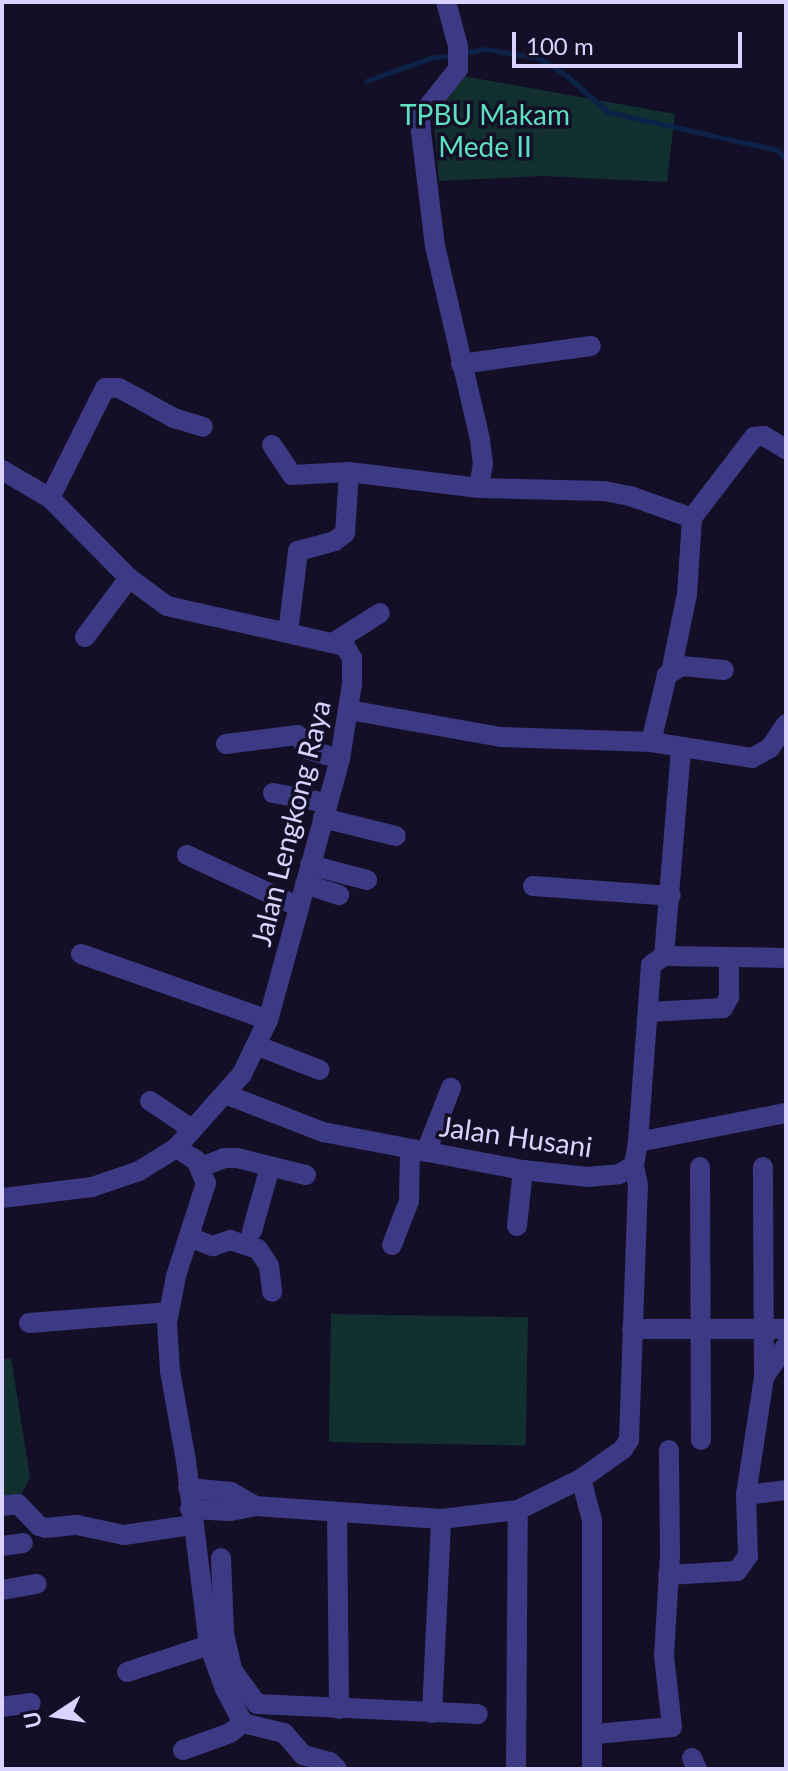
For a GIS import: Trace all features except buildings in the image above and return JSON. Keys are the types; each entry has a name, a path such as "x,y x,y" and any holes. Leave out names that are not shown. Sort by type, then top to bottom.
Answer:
{"street":[{"path":"446,2 458,52 453,79 420,117 435,246 480,440 479,488"},
{"path":"461,364 591,346"},
{"path":"50,498 105,388 119,388 174,418 203,427"},
{"path":"671,672 687,594 692,518 754,437 764,436 786,449"},
{"path":"272,445 292,475 349,472 479,488 604,491 630,496 692,518"},
{"path":"2,470 50,498 129,578 151,596 186,613 336,641 380,613"},
{"path":"288,633 298,551 335,541 345,533 349,472"},
{"path":"85,637 129,578"},
{"name":"Jalan Lengkong Raya","path":"2,1198 108,1183 139,1171 176,1148 242,1074 268,1020 340,759 349,710 352,658 348,648 336,641"},
{"path":"651,742 663,682 671,672 682,666 724,670"},
{"path":"349,710 501,737 651,742 752,758 770,748 786,724"},
{"path":"226,744 297,735 309,750 340,759"},
{"path":"664,956 681,749"},
{"path":"273,793 396,836"},
{"path":"187,855 299,907"},
{"path":"308,874 367,880"},
{"path":"308,874 339,895"},
{"path":"533,886 671,896"},
{"path":"81,954 268,1020"},
{"path":"2,1506 18,1504 39,1526 46,1528 77,1525 124,1535 190,1507 230,1511 255,1506 441,1519 518,1510 581,1479 623,1449 629,1440 638,1186 634,1165 651,965 664,956 786,958"},
{"path":"649,1012 723,1008 729,997 729,957"},
{"path":"258,1046 320,1070"},
{"path":"242,1074 247,1101"},
{"path":"392,1245 409,1201 418,1151 451,1088"},
{"name":"Jalan Husani","path":"225,1094 323,1132 523,1170 595,1178 619,1174 634,1165"},
{"path":"150,1101 192,1129"},
{"path":"638,1142 786,1113"},
{"path":"176,1148 201,1167 206,1183 168,1312 170,1371 209,1645 225,1689 243,1723"},
{"path":"201,1167 231,1158 306,1175"},
{"path":"252,1231 270,1167"},
{"path":"700,1167 701,1440"},
{"path":"668,1575 737,1571 748,1556 746,1495 764,1377 763,1167"},
{"path":"517,1226 523,1170"},
{"path":"189,1237 213,1246 230,1240 258,1249 269,1266 272,1292"},
{"path":"29,1323 168,1312"},
{"path":"632,1329 786,1329"},
{"path":"764,1377 786,1346"},
{"path":"595,1734 672,1727 665,1667 669,1450"},
{"path":"581,1479 592,1520 595,1734 592,1769"},
{"path":"746,1495 786,1490"},
{"path":"516,1769 518,1510"},
{"path":"337,1513 339,1709"},
{"path":"432,1713 441,1519"},
{"path":"2,1546 23,1543"},
{"path":"221,1558 224,1634 232,1670 257,1704 478,1714"},
{"path":"2,1590 36,1584"},
{"path":"127,1672 209,1645"},
{"path":"2,1707 31,1703"},
{"path":"183,1750 230,1733 243,1723 280,1731 306,1757 330,1762 337,1769"},
{"path":"295,1769 296,1748"}],"green space":[{"name":"TPBU Makam Mede II","path":"463,76 675,114 667,182 542,176 439,181 434,120"},
{"path":"331,1314 528,1317 526,1445 329,1442"},
{"path":"11,1358 30,1477 15,1508 2,1510 2,1360"}],"waterway":[{"path":"463,53 486,49 539,58 567,76 608,112 777,150 786,159"},
{"path":"366,81 431,58 453,55"}]}
